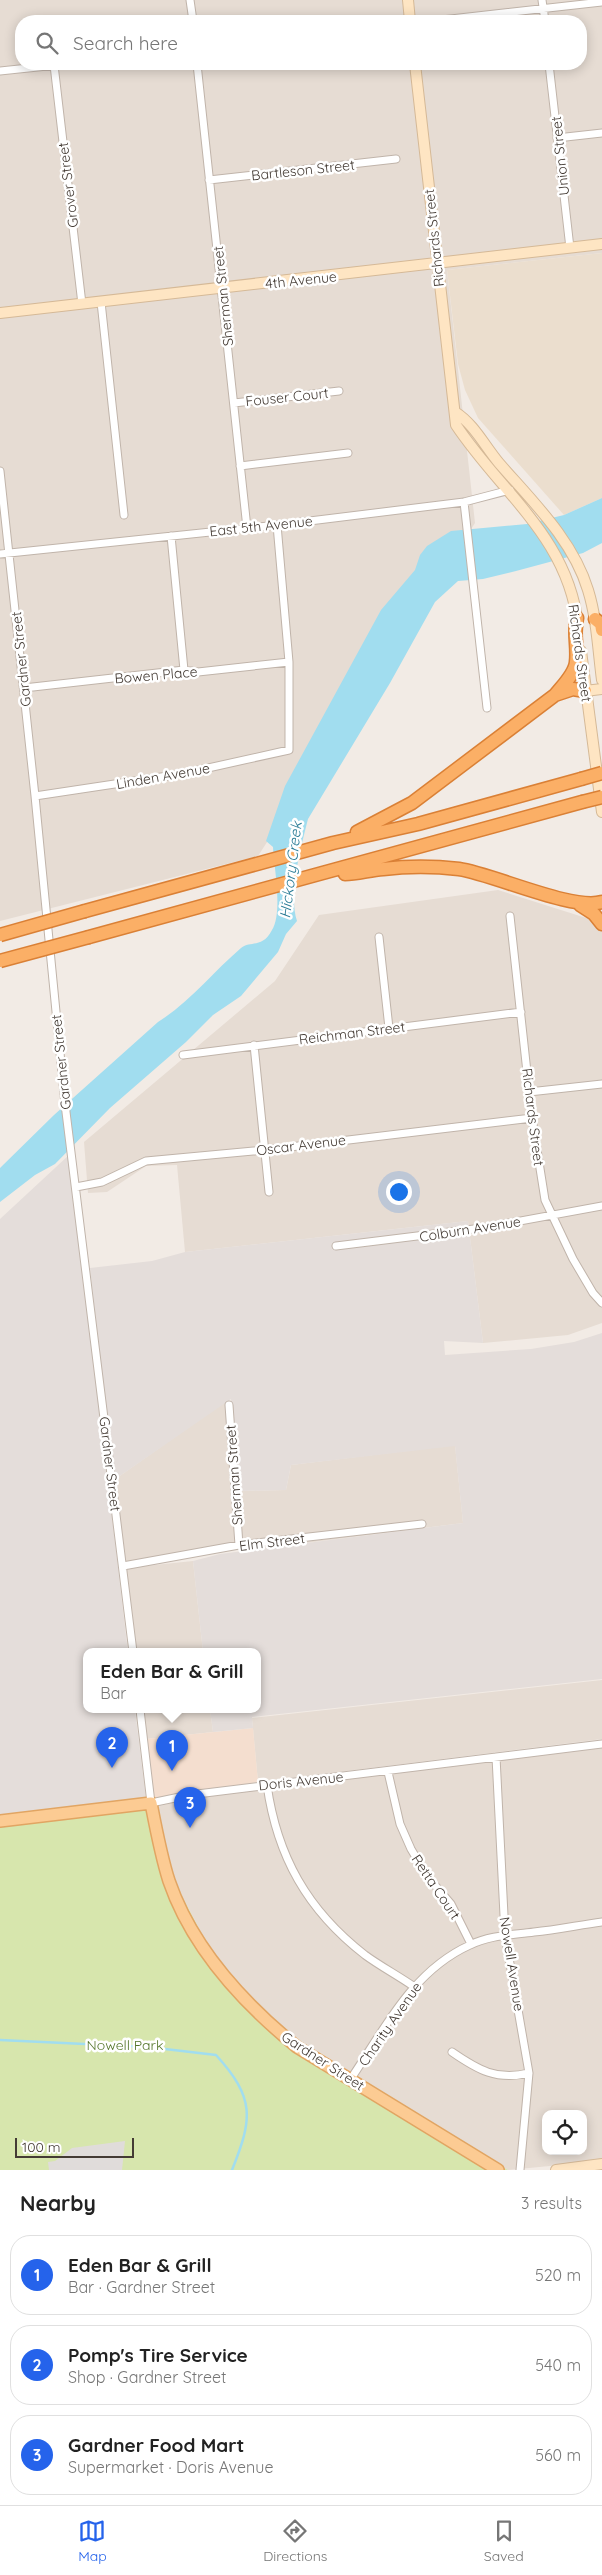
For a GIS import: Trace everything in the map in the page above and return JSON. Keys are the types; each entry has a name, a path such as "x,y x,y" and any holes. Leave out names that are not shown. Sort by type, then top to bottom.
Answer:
{"highway":[{"path":"333,843 384,820 412,803 555,695 573,671 576,662 574,629 577,618"},
{"path":"594,619 601,624 602,630"},
{"path":"555,695 573,689 585,691"},
{"path":"0,935 333,843 418,824 602,773"},
{"path":"0,961 602,797"},
{"path":"330,872 347,874 383,868 428,867 460,869 574,901 593,905 602,902"},
{"path":"574,901 594,914 602,924"}],"main road":[{"name":"Doris Avenue","path":"0,1821 151,1803"},
{"name":"Gardner Street","path":"151,1803 170,1882 188,1921 212,1961 237,1992 269,2024 297,2047 498,2170"}],"street":[{"path":"190,0 192,15"},
{"path":"408,0 409,15"},
{"path":"542,0 544,15"},
{"path":"488,15 602,2"},
{"path":"0,71 15,69"},
{"name":"Grover Street","path":"55,70 82,304"},
{"name":"Sherman Street","path":"198,70 223,289 247,528"},
{"name":"Richards Street","path":"416,70 456,425 474,452 533,519 563,565 577,618 602,812"},
{"name":"Union Street","path":"550,70 570,248"},
{"path":"558,138 602,133"},
{"name":"Bartleson Street","path":"209,180 396,160"},
{"name":"4th Avenue","path":"0,313 437,265 602,244"},
{"path":"101,302 124,515"},
{"name":"Fouser Court","path":"234,403 339,391"},
{"name":"Richards Street","path":"455,412 468,420 485,446 544,514 576,561 588,589 602,680"},
{"path":"240,466 348,454"},
{"name":"Gardner Street","path":"0,471 24,688 65,1104 133,1648"},
{"name":"East 5th Avenue","path":"0,554 277,525 464,502 508,491 520,486"},
{"path":"464,502 487,708"},
{"path":"277,525 289,662"},
{"path":"170,536 184,670"},
{"name":"Bowen Place","path":"24,688 184,670 198,672 289,662"},
{"name":"Linden Avenue","path":"35,796 181,774 289,750 289,662"},
{"path":"585,691 602,689"},
{"name":"Richards Street","path":"510,916 532,1118 545,1200 583,1276 602,1303"},
{"path":"379,937 389,1028"},
{"name":"Reichman Street","path":"183,1056 521,1012"},
{"path":"254,1046 269,1192"},
{"path":"529,1092 602,1084"},
{"name":"Oscar Avenue","path":"76,1187 102,1182 146,1161 265,1150 532,1118"},
{"name":"Colburn Avenue","path":"336,1246 412,1238 552,1217 602,1206"},
{"name":"Sherman Street","path":"229,1405 239,1545"},
{"name":"Elm Street","path":"123,1566 239,1545 422,1524"},
{"name":"Gardner Street","path":"140,1713 151,1803"},
{"name":"Doris Avenue","path":"151,1803 189,1795 268,1784 388,1772 602,1744"},
{"name":"Nowell Avenue","path":"496,1757 505,1935 529,2073 520,2170"},
{"name":"Retta Court","path":"388,1772 400,1824 411,1849 427,1876 451,1904 471,1944"},
{"path":"268,1784 272,1816 282,1846 296,1878 314,1906 336,1930 366,1956 412,1986"},
{"name":"Charity Avenue","path":"350,2080 412,1986 434,1968 471,1944 505,1935 602,1922"},
{"path":"452,2052 478,2070 518,2076 529,2073"},
{"path":"556,2170 602,2164"}],"shaded area":[{"path":"0,0 602,0 602,253 447,270 475,523 258,856 0,921"},
{"path":"602,253 602,498 564,515 478,418 465,390 458,364 447,270"},
{"path":"498,890 602,923 602,1323 568,1335 483,1343 468,1221 185,1252 177,1165 146,1166 107,1192 88,1193 84,1142 275,981 319,915"},
{"path":"69,1155 128,1648 83,1648 83,1713 135,1713 146,1799 0,1817 0,1219"},
{"path":"468,1221 483,1343 444,1341 445,1355 531,1349 574,1342 602,1333 602,1679 252,1717 253,1728 213,1732 210,1713 261,1713 261,1648 203,1648 193,1561 220,1554 463,1523 455,1446 291,1465 286,1490 237,1491 231,1399 114,1480 90,1268 152,1261 185,1252"},
{"path":"226,1401 236,1542 124,1563 114,1480"},
{"path":"455,1445 463,1523 242,1551 237,1491 286,1490 291,1465"},
{"path":"193,1561 203,1648 136,1648 126,1568"},
{"path":"602,1680 602,1739 258,1782 252,1718"},
{"path":"143,1713 210,1713 213,1732 146,1739"},
{"path":"253,1728 258,1782 153,1800 146,1739"},
{"path":"602,1748 602,2161 508,2170 269,2024 216,1961 175,1883 156,1807 188,1799"},
{"path":"125,2141 122,2170 49,2170 48,2162 55,2161 72,2148"}],"green space":[{"name":"Nowell Park","path":"156,1807 175,1883 216,1961 243,1992 303,2047 508,2170 0,2170 0,1825"}],"water":[{"name":"Hickory Creek","path":"602,498 602,543 583,553 516,571 483,579 458,581 435,602 390,683 308,819 299,856 295,884 294,898 297,921 286,934 278,952 241,996 213,1015 186,1042 110,1108 55,1164 35,1175 0,1202 0,1168 54,1115 158,1022 181,1005 241,948 264,940 272,930 277,912 277,890 273,847 266,841 285,786 381,610 415,570 420,555 427,546 451,531 527,524 564,515"}],"waterway":[{"path":"0,2040 148,2047 216,2055 238,2084 244,2097 246,2109 244,2136 232,2170"}],"place":[{"name":"Pomp's Tire Service","path":"112,1768"},
{"name":"Eden Bar & Grill","path":"172,1771"},
{"name":"Gardner Food Mart","path":"190,1828"}]}
